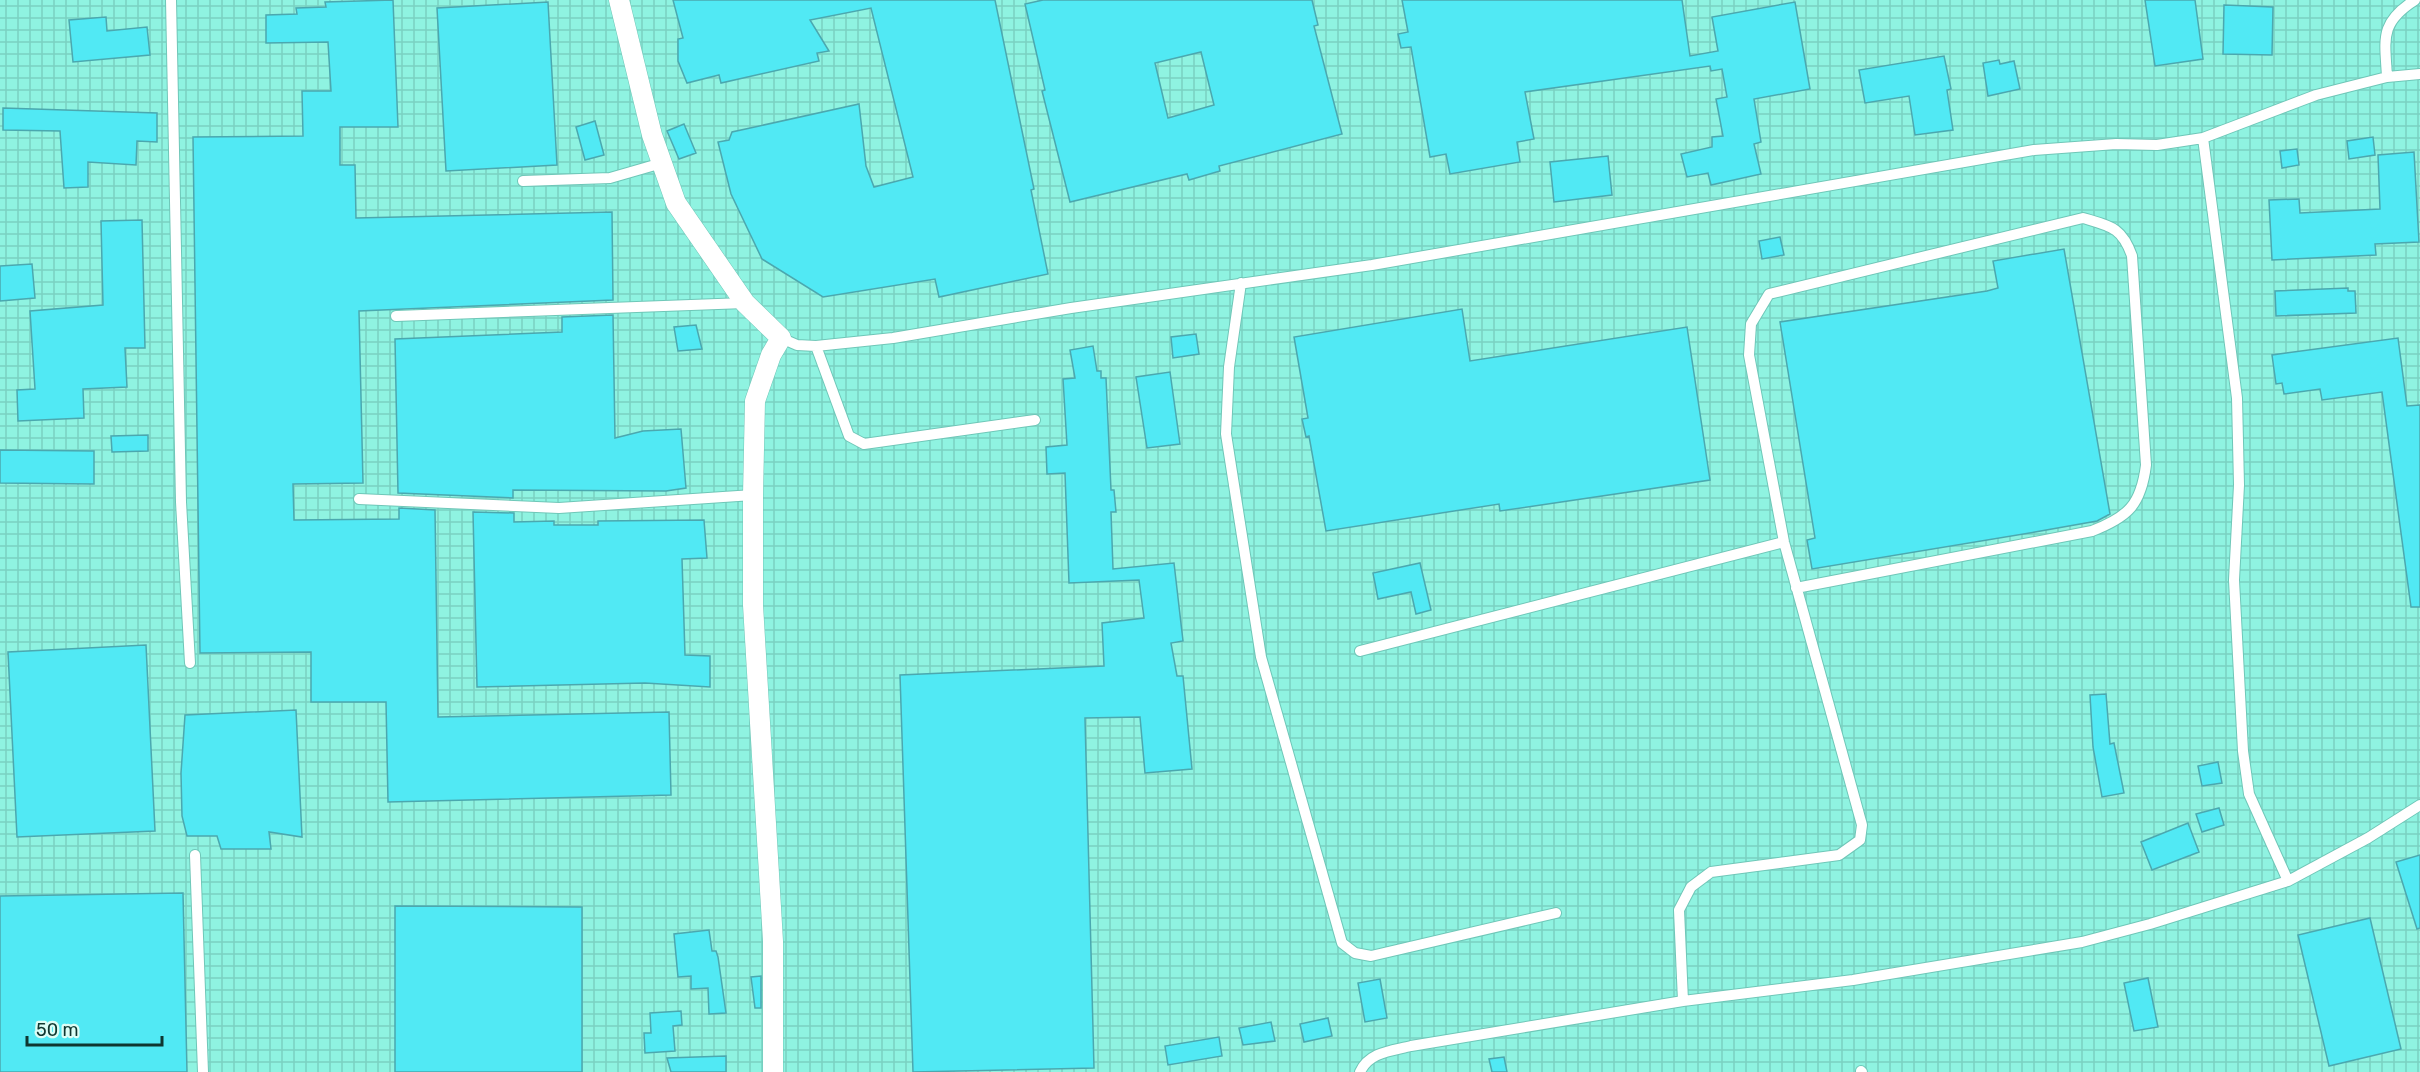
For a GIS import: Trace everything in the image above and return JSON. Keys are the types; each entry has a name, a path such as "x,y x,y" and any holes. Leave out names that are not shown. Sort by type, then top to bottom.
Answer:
{"street":[{"path":"619,0 652,135 676,202 745,303 781,339 771,355 755,401 753,495 753,605 773,941 773,1072"}],"lane":[{"path":"171,0 181,502 190,663"},
{"path":"2387,77 2385,31 2394,16 2415,0"},
{"path":"781,339 797,345 816,346 893,338 1071,308 1372,265 2034,150 2094,145 2157,145 2203,138 2316,95 2387,77 2420,74"},
{"path":"2203,138 2238,398 2239,485 2234,580 2243,751 2249,794 2288,881"},
{"path":"523,180 610,178 662,163"},
{"path":"1683,1001 1679,910 1691,887 1711,872 1839,855 1860,840 1862,825 1796,588 1784,542 1749,355 1751,324 1769,294 2083,218 2113,227 2126,239 2132,256 2146,465 2143,490 2129,510 2112,523 2092,531 1796,588"},
{"path":"1241,283 1228,367 1228,446 1261,657 1342,943 1355,953 1371,956 1556,913"},
{"path":"396,316 745,303"},
{"path":"816,346 849,436 864,444 1035,420"},
{"path":"359,499 559,508 753,495"},
{"path":"1360,651 1784,542"},
{"path":"1360,1072 1364,1064 1377,1054 1411,1046 1683,1001 1853,980 2082,942 2150,924 2288,881 2368,838 2420,806"},
{"path":"195,855 203,1072"}],"shaded area":[{"path":"0,0 2420,0 2420,1072 0,1072"}],"building":[{"path":"393,0 398,127 340,127 340,165 355,165 356,218 612,212 613,300 359,311 363,483 293,484 294,520 399,519 399,508 435,510 438,717 669,712 671,795 388,802 386,702 311,702 311,652 200,653 193,137 303,136 302,91 331,91 328,42 266,43 266,15 297,14 296,8 326,7 325,2"},
{"path":"673,0 995,0 1034,189 1031,190 1048,274 939,297 935,279 823,297 762,259 731,194 718,142 729,140 732,132 859,104 866,166 874,187 913,177 871,8 810,20 829,51 817,53 819,61 721,83 719,75 687,83 678,61 678,39 683,38"},
{"path":"1043,0 1312,0 1318,25 1314,26 1342,134 1219,166 1220,171 1189,180 1187,174 1070,202 1042,91 1045,90 1025,4","holes":["1201,52 1214,105 1168,118 1155,63"]},
{"path":"1402,0 1682,0 1690,56 1718,51 1712,17 1795,2 1810,89 1754,99 1761,142 1754,144 1761,174 1711,185 1708,173 1687,177 1681,154 1712,147 1712,137 1723,136 1716,99 1727,97 1722,69 1711,71 1710,66 1525,92 1534,139 1517,142 1520,162 1450,174 1446,154 1430,157 1411,47 1401,48 1398,34 1408,32"},
{"path":"2145,0 2195,0 2203,59 2155,66"},
{"path":"548,2 557,165 446,171 437,8"},
{"path":"2224,5 2273,7 2272,55 2223,54"},
{"path":"106,17 107,31 147,27 150,55 73,62 69,20"},
{"path":"1944,56 1951,89 1947,90 1953,130 1915,135 1909,96 1865,103 1859,70"},
{"path":"1999,60 2000,64 2014,61 2020,89 1988,96 1983,63"},
{"path":"3,108 157,113 157,142 137,141 136,165 88,162 88,187 64,188 60,131 3,130"},
{"path":"595,121 604,155 585,160 576,127"},
{"path":"684,124 696,153 679,159 667,131"},
{"path":"2373,137 2375,155 2349,159 2347,141"},
{"path":"2297,149 2299,165 2282,168 2280,151"},
{"path":"2414,152 2419,242 2375,244 2376,255 2272,260 2269,200 2299,199 2300,213 2380,209 2378,155"},
{"path":"1608,156 1612,195 1554,202 1550,162"},
{"path":"142,220 145,348 125,348 127,387 83,389 84,418 18,421 17,390 35,389 30,311 103,305 101,221"},
{"path":"1780,237 1784,255 1762,259 1759,241"},
{"path":"2064,249 2110,514 2097,521 1812,569 1807,540 1815,538 1780,322 1987,291 1998,288 1993,261"},
{"path":"32,264 35,298 0,301 0,266"},
{"path":"2348,288 2348,291 2355,291 2356,313 2276,316 2275,291"},
{"path":"1462,309 1470,361 1687,327 1710,480 1500,511 1499,504 1326,531 1309,436 1306,437 1302,419 1308,418 1294,337"},
{"path":"613,315 615,438 643,431 681,429 686,488 666,491 513,490 513,498 398,493 395,339 562,332 562,317"},
{"path":"696,325 702,349 678,351 674,327"},
{"path":"1196,334 1199,354 1173,358 1171,337"},
{"path":"2398,338 2407,406 2420,405 2420,607 2411,607 2382,392 2322,400 2320,389 2284,394 2282,383 2276,384 2272,355"},
{"path":"1093,346 1097,371 1101,371 1101,378 1106,378 1111,490 1114,490 1116,512 1111,512 1113,569 1174,563 1183,641 1171,643 1177,676 1183,676 1192,769 1145,773 1140,717 1085,718 1094,1068 913,1072 900,675 1104,666 1102,623 1144,618 1139,580 1069,583 1065,473 1047,474 1046,447 1067,445 1063,379 1075,378 1070,350"},
{"path":"1170,372 1180,444 1147,448 1136,377"},
{"path":"148,435 148,451 112,452 111,436"},
{"path":"0,450 94,451 94,484 0,483"},
{"path":"473,512 514,513 514,522 554,521 554,525 598,525 598,521 704,520 707,558 682,559 685,655 710,656 710,687 645,683 477,687"},
{"path":"1420,563 1431,610 1416,614 1411,592 1378,599 1373,573"},
{"path":"146,645 155,831 17,837 8,652"},
{"path":"2106,694 2110,744 2114,743 2124,793 2102,797 2093,747 2090,695"},
{"path":"296,710 302,837 269,832 271,849 221,849 217,836 187,836 182,816 181,773 185,715"},
{"path":"2218,762 2222,783 2202,786 2198,766"},
{"path":"2219,808 2224,825 2202,832 2196,814"},
{"path":"2188,823 2199,852 2152,870 2141,842"},
{"path":"2420,855 2420,928 2417,929 2396,862"},
{"path":"183,893 187,1072 0,1072 0,896"},
{"path":"395,906 582,907 582,1072 395,1072"},
{"path":"2370,918 2401,1049 2329,1066 2298,935"},
{"path":"709,930 712,951 716,951 718,957 726,1013 709,1014 708,988 691,989 691,976 678,977 674,934"},
{"path":"761,976 761,1008 755,1008 751,977"},
{"path":"2148,978 2158,1027 2134,1031 2124,983"},
{"path":"1380,979 1387,1018 1365,1022 1358,983"},
{"path":"681,1011 682,1025 673,1026 675,1051 645,1053 644,1033 651,1033 650,1013"},
{"path":"1328,1018 1332,1036 1304,1042 1300,1024"},
{"path":"1271,1022 1275,1041 1243,1045 1239,1028"},
{"path":"1219,1037 1222,1056 1168,1065 1165,1046"},
{"path":"726,1056 726,1072 671,1072 667,1058"},
{"path":"1504,1057 1507,1072 1492,1072 1489,1059"}]}
